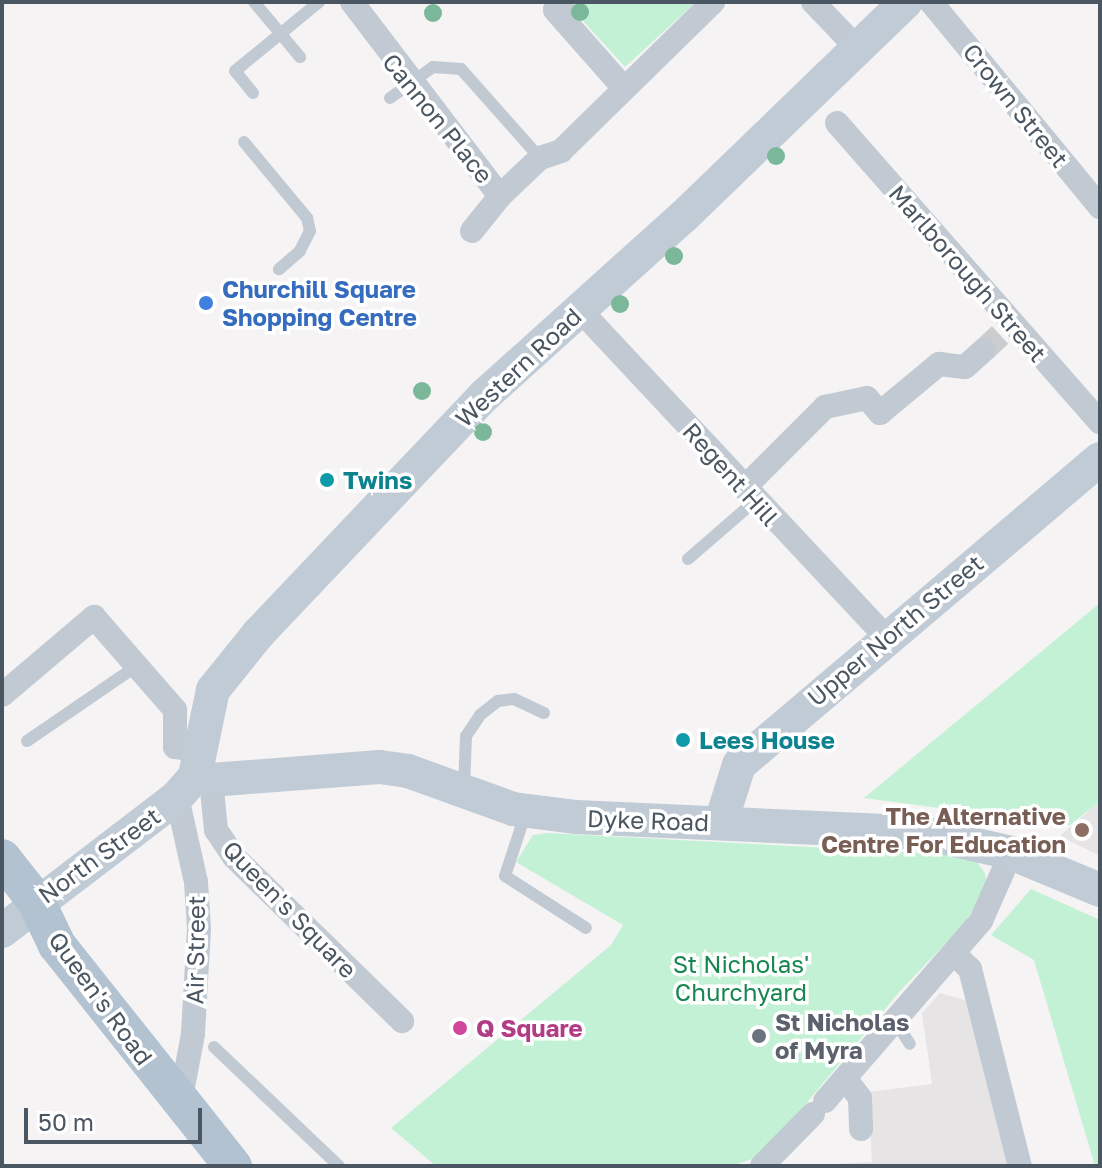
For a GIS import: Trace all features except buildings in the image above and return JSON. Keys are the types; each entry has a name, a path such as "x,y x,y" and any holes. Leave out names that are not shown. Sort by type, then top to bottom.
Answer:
{"main road":[{"name":"Queen's Road","path":"2,858 36,901 57,945 233,1166"}],"street":[{"name":"Cannon Place","path":"352,2 500,196 472,231"},
{"path":"563,2 555,10 622,86"},
{"path":"500,196 540,158 561,151 610,106 622,86 713,2"},
{"path":"813,2 857,48"},
{"name":"Western Road","path":"196,776 213,690 234,660 485,395 580,310 906,2"},
{"name":"Crown Street","path":"931,2 1100,207"},
{"name":"Marlborough Street","path":"837,123 999,336 1100,422"},
{"name":"Regent Hill","path":"580,310 749,495 885,636"},
{"path":"749,495 825,407 867,398 880,413 939,364 965,367 999,336"},
{"name":"Upper North Street","path":"721,822 739,765 885,636 1100,459"},
{"path":"2,695 94,617 175,710 175,747 196,776"},
{"name":"Dyke Road","path":"196,776 380,767 526,811 924,833 1011,853 1100,890"},
{"name":"North Street","path":"2,931 196,776"},
{"name":"Queen's Square","path":"196,776 216,830 234,857 402,1021"},
{"name":"Air Street","path":"180,1103 193,1034 199,929 196,776"},
{"path":"776,1162 981,921 1011,853"},
{"path":"954,954 970,969 1020,1166"},
{"path":"845,1078 860,1098 861,1129"}],"lane":[{"path":"254,2 300,57"},
{"path":"253,93 235,71 319,2"},
{"path":"390,98 433,67 461,69 540,158"},
{"path":"244,142 307,218 310,231 308,241 279,269"},
{"path":"688,559 749,495"},
{"path":"27,741 138,665"},
{"path":"464,793 463,750 480,715 498,701 514,699 544,713"},
{"path":"526,811 505,876 586,928"},
{"path":"895,1021 910,1044"},
{"path":"214,1047 339,1166"}],"shaded area":[{"name":"The Alternative Centre For Education","path":"1100,801 1100,856 1060,836"},
{"path":"940,993 968,1001 1011,1166 800,1166 872,1162 868,1092 932,1084 922,1013"}],"green space":[{"path":"583,2 696,2 625,67 574,11"},
{"path":"1100,603 1100,801 1070,825 864,798"},
{"name":"St Nicholas' Churchyard","path":"547,833 960,855 976,861 985,873 987,889 962,926 901,990 763,1155 732,1166 436,1166 391,1128 611,945 623,925 516,862 533,835"},
{"path":"1031,889 1100,920 1100,1166 1095,1166 1034,960 991,935"}],"tunnel":[{"path":"984,350 1000,335"}],"place":[{"name":"Churchill Square Shopping Centre","path":"206,303"},
{"name":"Twins","path":"327,480"},
{"name":"Lees House","path":"683,740"},
{"name":"The Alternative Centre For Education","path":"1082,830"},
{"name":"Q Square","path":"460,1028"},
{"name":"St Nicholas of Myra","path":"759,1036"}]}
